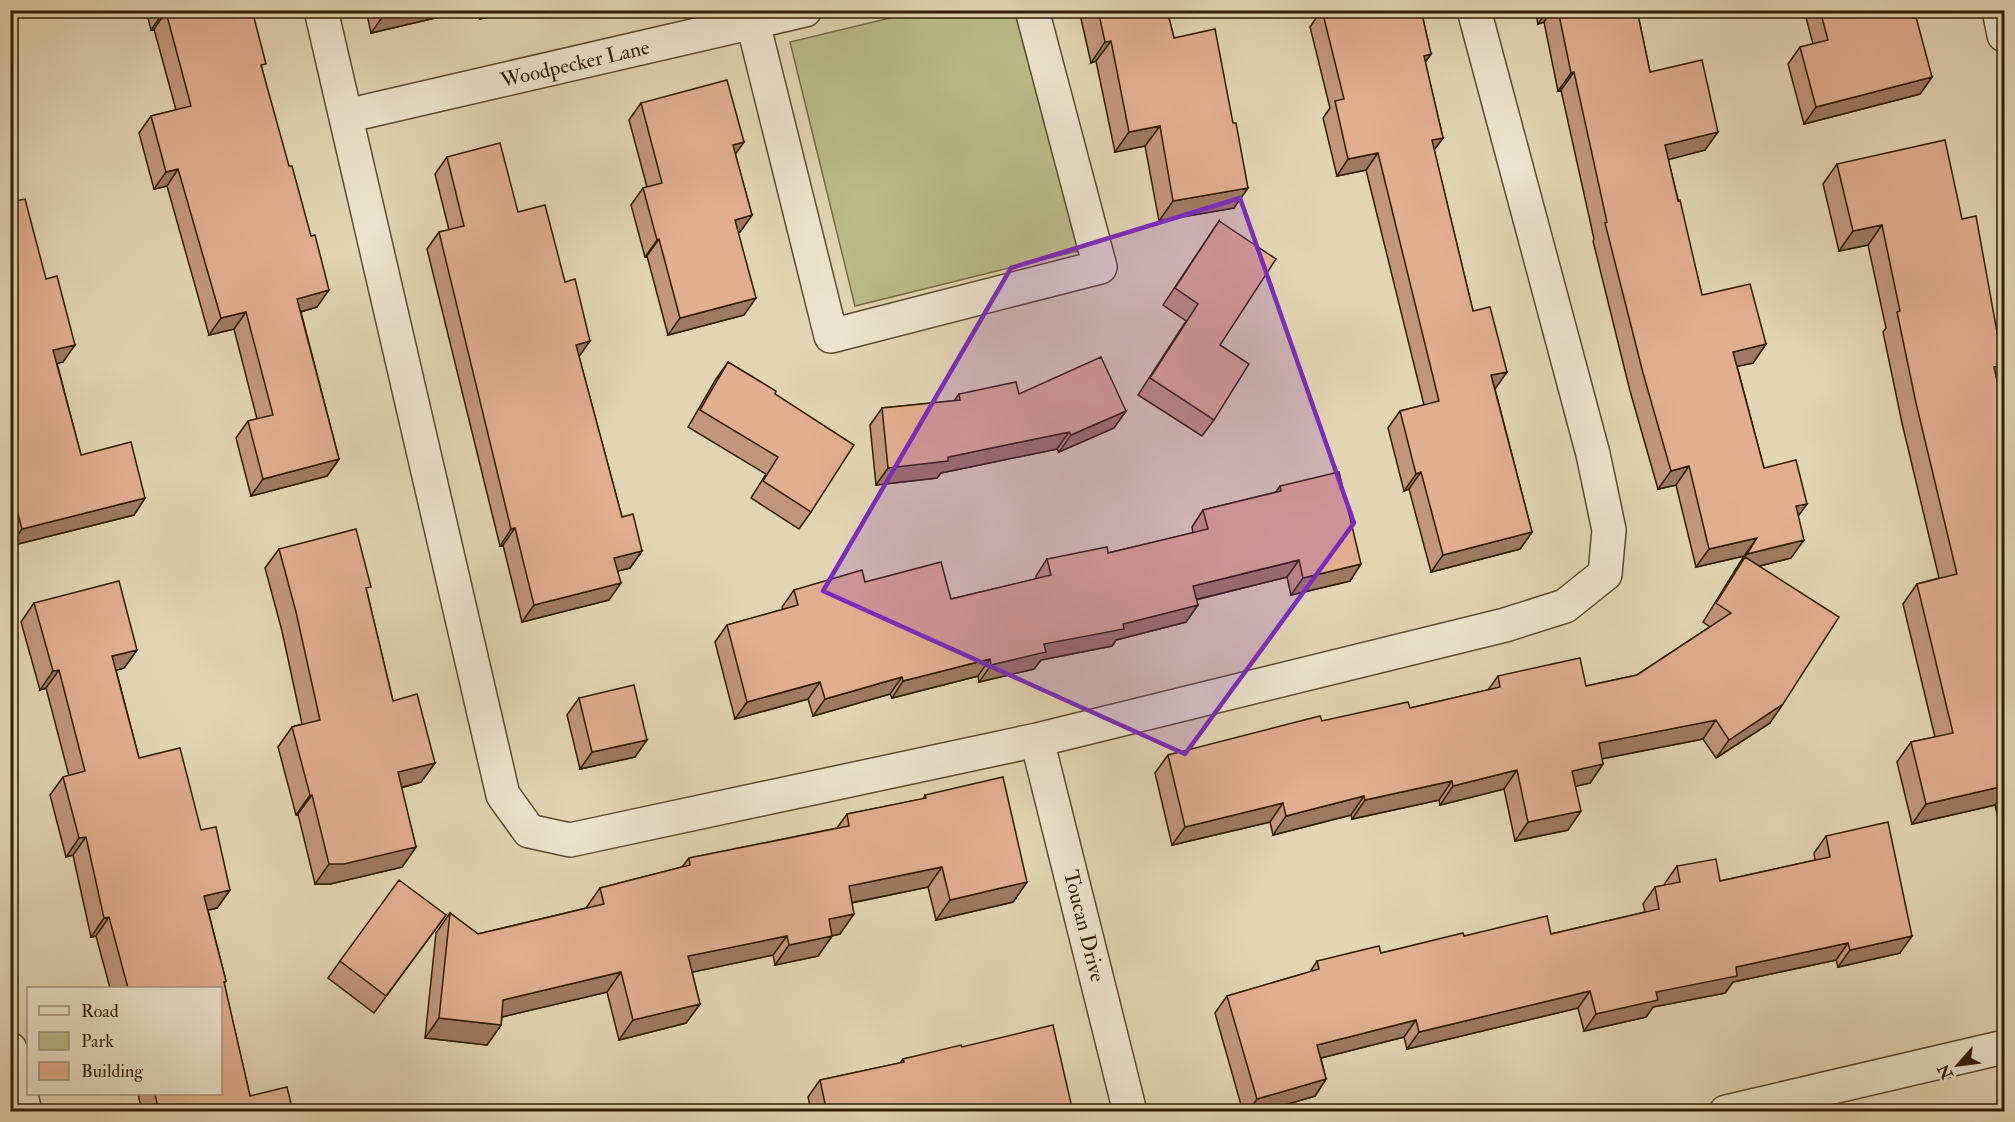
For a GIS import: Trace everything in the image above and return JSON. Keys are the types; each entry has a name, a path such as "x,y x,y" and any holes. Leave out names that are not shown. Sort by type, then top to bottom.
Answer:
{"street":[{"path":"321,10 504,795 529,831 570,840 1037,740 1505,625 1565,606 1605,574 1609,530 1593,454 1474,10"},
{"name":"Woodpecker Lane","path":"346,116 805,10"},
{"path":"753,23 831,336 1100,267 1032,10"},
{"path":"1999,10 2004,35"},
{"name":"Toucan Drive","path":"1037,740 1130,1112"},
{"path":"1727,1111 2004,1047"},
{"path":"10,1049 25,1112"}],"highlighted area":[{"path":"1240,198 1354,523 1185,754 823,591 1011,268"}],"green space":[{"path":"919,11 1018,11 1078,251 855,306 790,42"}],"building":[{"path":"162,10 243,10 243,12 252,10 266,64 261,65 311,236 315,235 329,290 297,299 339,459 263,479 248,421 273,415 246,312 221,318 178,169 166,172 151,116 191,106 166,12 163,13"},
{"path":"382,10 406,10 383,16"},
{"path":"1098,10 1167,10 1174,38 1215,29 1248,188 1173,201 1160,126 1129,132 1111,41 1105,42"},
{"path":"1322,10 1421,10 1431,54 1424,56 1443,138 1432,140 1473,311 1490,307 1507,372 1491,375 1532,532 1443,555 1421,472 1416,474 1400,411 1439,401 1378,153 1348,159 1335,101 1344,99"},
{"path":"1558,10 1637,10 1650,72 1702,60 1718,132 1665,145 1702,295 1750,284 1766,344 1733,352 1764,468 1796,460 1807,504 1796,506 1804,540 1747,554 1757,538 1709,549 1689,466 1671,471 1643,373 1605,223 1607,222 1574,72 1571,73"},
{"path":"1820,10 1911,10 1913,18 1916,17 1932,77 1816,107 1800,47 1828,40"},
{"path":"727,80 744,142 733,145 752,215 735,220 756,298 680,318 643,188 662,183 641,103"},
{"path":"1945,140 1962,219 1976,216 2003,365 1994,367 2004,411 2004,786 1926,804 1911,742 1953,733 1917,584 1957,574 1916,403 1882,225 1853,231 1837,164"},
{"path":"500,143 518,212 545,205 565,282 575,279 590,341 576,345 622,517 633,514 642,551 614,558 621,583 534,605 515,528 511,529 439,232 464,226 447,157"},
{"path":"25,199 46,279 57,276 75,345 53,350 81,455 131,442 145,498 22,529 10,484 10,202"},
{"path":"1219,221 1276,259 1220,345 1249,364 1214,420 1150,378 1198,304 1175,288"},
{"path":"1101,357 1126,411 1071,435 1069,432 948,457 948,461 888,468 882,408 960,400 959,394 1016,382 1019,394"},
{"path":"728,362 776,391 775,394 854,445 811,512 763,481 778,457 700,410"},
{"path":"1339,472 1361,564 1303,578 1299,560 1193,586 1198,605 1123,624 1124,629 1044,644 1046,652 991,665 990,659 903,681 902,677 825,699 820,682 747,702 727,625 798,605 794,590 862,570 865,582 941,562 951,599 1051,575 1047,559 1107,547 1108,553 1208,529 1203,510 1281,491 1280,486"},
{"path":"356,529 371,587 366,588 393,701 417,694 435,763 398,772 416,847 344,864 329,864 292,727 320,720 296,612 279,549"},
{"path":"1745,557 1839,617 1783,704 1729,740 1716,720 1599,743 1603,764 1572,771 1581,811 1528,822 1517,770 1453,786 1452,781 1365,800 1364,796 1286,816 1283,803 1185,827 1168,755 1320,716 1322,721 1408,702 1410,708 1500,687 1498,676 1580,658 1586,686 1637,675 1731,613 1716,603"},
{"path":"119,581 137,650 112,656 139,758 180,748 201,830 216,827 230,890 204,896 226,981 224,982 250,1096 287,1087 293,1112 159,1112 155,1095 222,1095 222,987 128,987 109,917 104,918 86,837 79,838 63,777 85,771 59,670 53,671 34,603"},
{"path":"634,685 647,740 592,752 579,698"},
{"path":"1003,777 1027,882 950,900 942,867 849,886 854,914 829,919 832,936 789,945 787,936 688,956 700,1004 633,1020 621,972 503,1000 501,1025 439,1018 450,913 478,934 604,904 600,888 690,865 689,858 849,826 847,814 926,798 925,795"},
{"path":"1888,822 1912,936 1850,950 1848,943 1736,967 1737,976 1656,992 1658,1000 1596,1014 1590,991 1419,1032 1416,1020 1317,1045 1326,1079 1257,1099 1227,996 1319,969 1317,961 1379,946 1381,953 1547,916 1551,934 1659,909 1655,887 1680,882 1677,866 1716,859 1720,881 1830,857 1826,836"},
{"path":"399,880 446,915 386,996 340,961"},
{"path":"1053,1025 1073,1112 810,1112 826,1108 820,1080"}]}
